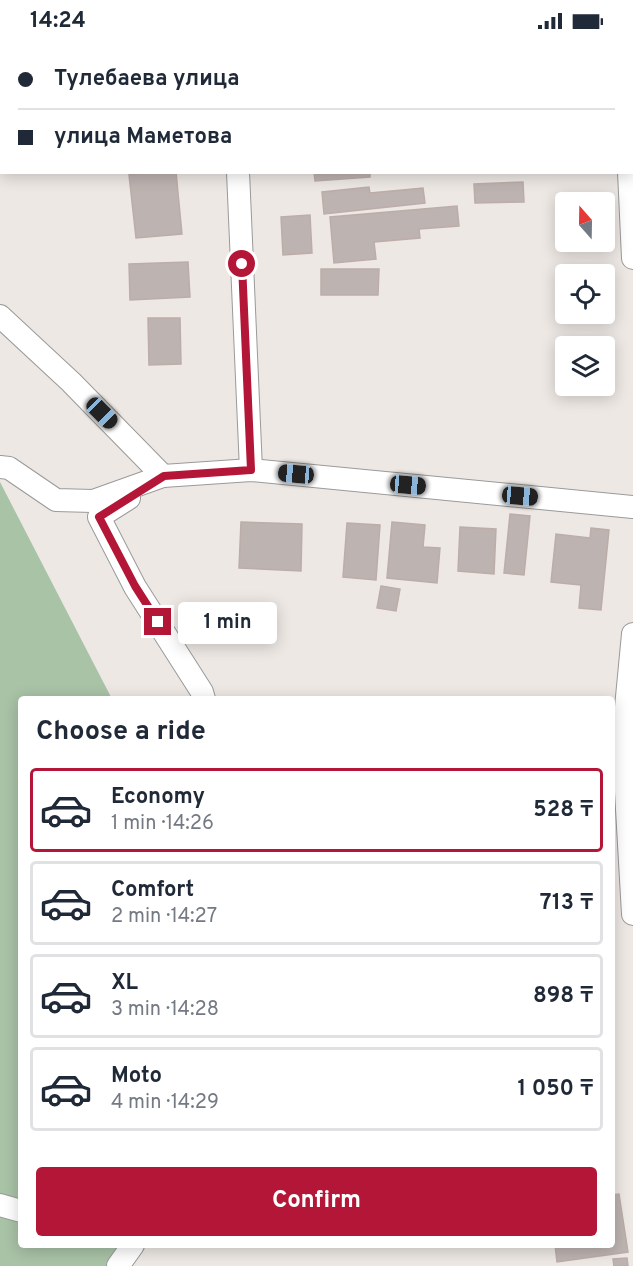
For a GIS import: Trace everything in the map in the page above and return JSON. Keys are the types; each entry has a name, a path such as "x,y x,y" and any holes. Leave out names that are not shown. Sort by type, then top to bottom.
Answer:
{"street":[{"path":"238,174 251,470"},
{"path":"629,174 633,258"},
{"path":"0,316 71,382 164,476"},
{"path":"0,467 9,468 56,500 93,501 164,476 251,470 633,507"},
{"path":"164,476 99,517 135,586 203,696"},
{"path":"633,634 623,739 633,914"},
{"path":"0,1205 18,1210"},
{"path":"118,1266 131,1248"}],"green space":[{"path":"0,482 110,696 18,696 18,1248 124,1248 108,1266 0,1266"}],"building":[{"path":"176,174 182,234 136,238 129,175"},
{"path":"314,174 370,174 370,177 315,181"},
{"path":"523,182 524,202 475,203 474,184"},
{"path":"369,187 370,193 423,188 425,203 324,214 322,192"},
{"path":"457,206 459,226 419,229 420,238 374,242 376,259 334,263 330,217"},
{"path":"310,215 312,253 283,255 281,217"},
{"path":"188,262 190,297 130,300 129,264"},
{"path":"321,269 379,269 378,295 321,295"},
{"path":"148,318 180,318 181,364 149,365"},
{"path":"510,514 530,516 524,575 504,573"},
{"path":"241,522 302,524 301,571 239,568"},
{"path":"392,522 425,525 423,547 440,548 437,583 387,578"},
{"path":"347,523 380,525 376,580 343,577"},
{"path":"460,527 496,529 494,574 458,571"},
{"path":"591,528 609,530 601,610 579,608 581,585 551,582 556,534 590,538"},
{"path":"381,586 400,589 396,611 377,608"},
{"path":"619,1194 628,1252 557,1262 555,1248 615,1248 615,1195"},
{"path":"627,1258 628,1266 614,1266 613,1259"}],"route":[{"path":"158,622 135,586 99,517 164,476 251,470 242,264"}]}
